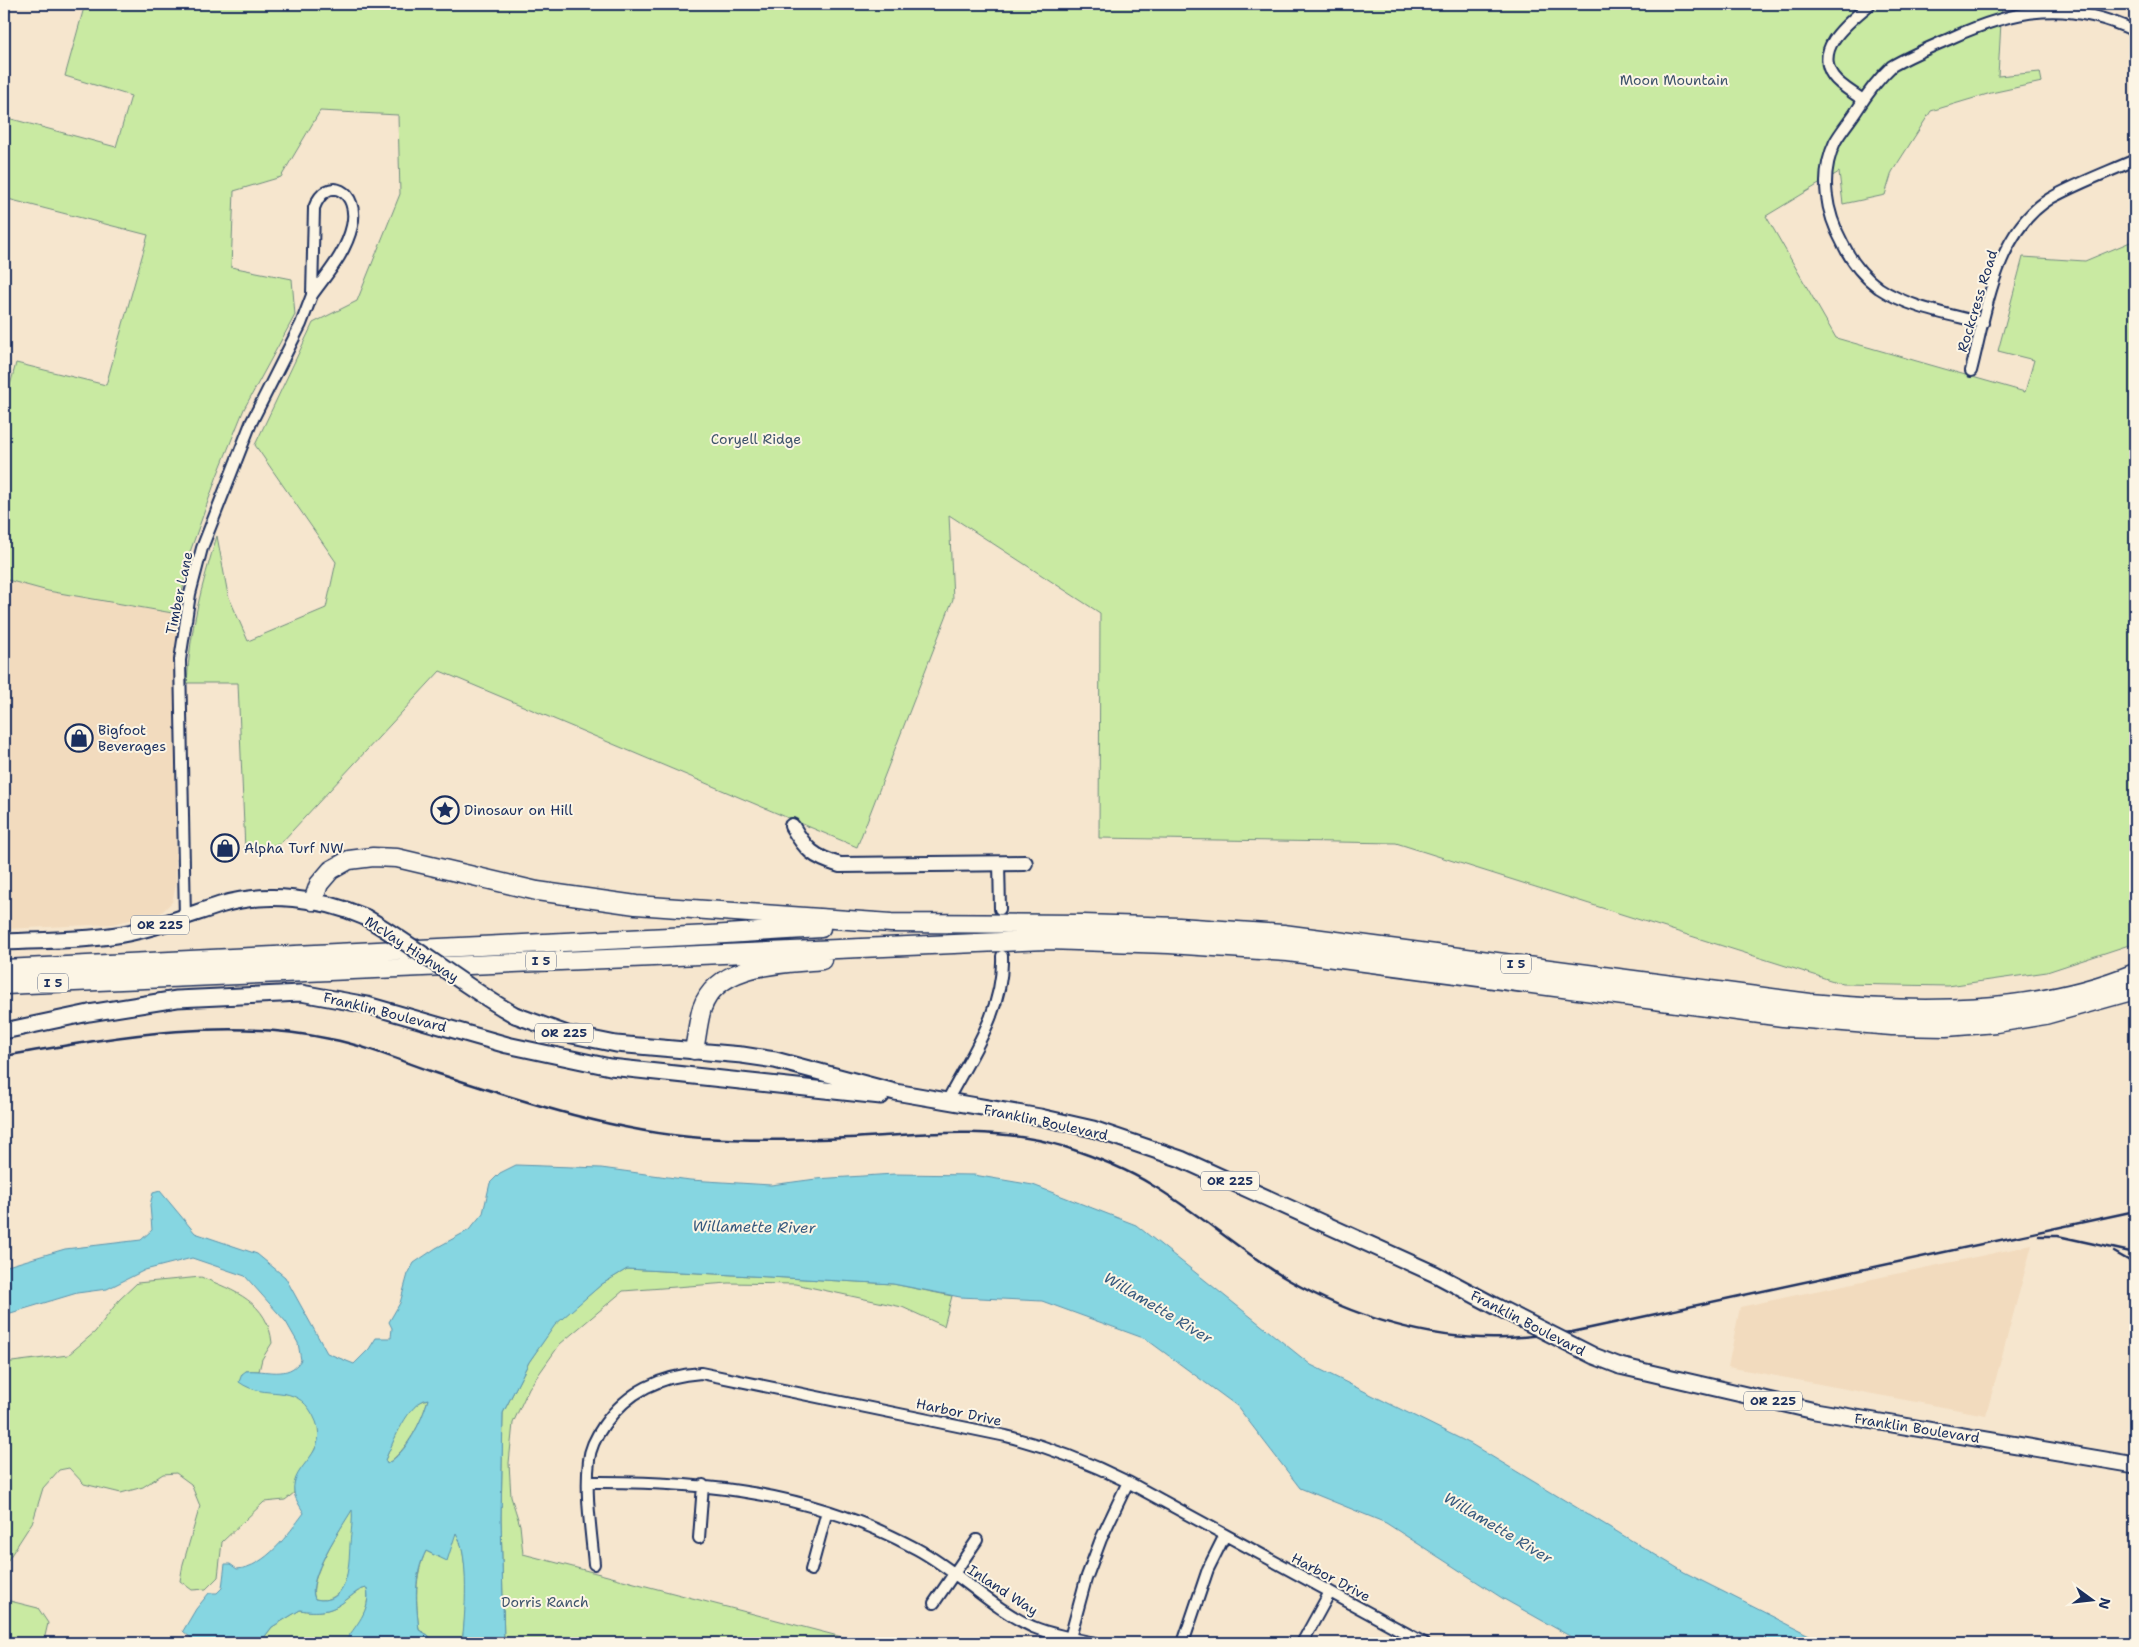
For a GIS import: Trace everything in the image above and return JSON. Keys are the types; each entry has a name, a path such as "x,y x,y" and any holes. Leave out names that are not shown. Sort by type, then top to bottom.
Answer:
{"highway":[{"path":"313,901 319,884 331,870 349,860 373,857 397,858 536,891 636,905 891,923"},
{"name":"I 5","path":"4,969 710,935 891,923 1083,924 1179,927 1283,934 1810,1003 1912,1010 2011,1005 2081,990 2135,973"},
{"name":"I 5","path":"4,985 1048,940 1169,944 1288,952 1783,1017 1892,1026 1946,1027 1996,1023 2045,1015 2135,990"},
{"path":"694,1050 703,1006 713,992 727,979 743,972 773,964 981,942"}],"main road":[{"name":"McVay Highway","path":"4,942 110,936 185,918 221,905 251,899 284,897 313,901 343,908 365,917 490,1001 515,1015 566,1034 616,1044 694,1050"},
{"name":"Franklin Boulevard","path":"4,1031 89,1013 177,998 301,993 367,1005 516,1047 610,1068 946,1102"},
{"path":"674,1075 687,1069 694,1050"},
{"name":"Franklin Boulevard","path":"694,1050 774,1060 946,1102 1066,1123 1157,1150 1435,1274 1594,1356 1620,1366 1815,1411 2135,1465"}],"street":[{"path":"1863,100 1832,76 1828,66 1828,57 1833,39 1870,4"},
{"path":"1983,323 1893,296 1877,287 1862,272 1847,252 1835,229 1828,209 1825,186 1829,162 1836,142 1881,75 1892,66 1990,20 2028,11 2095,9 2135,31"},
{"name":"Rockcress Road","path":"1971,371 2003,255 2022,224 2051,199 2135,160"},
{"name":"Timber Lane","path":"185,918 182,891 180,660 190,594 202,548 251,423 301,324 312,295 341,254 352,226 353,206 351,198 341,190 323,192 318,197 314,208 312,295"},
{"path":"792,826 804,847 820,859 840,865 1025,863"},
{"path":"999,863 1000,909"},
{"path":"946,1102 997,1004 1003,973 1002,956"},
{"name":"Harbor Drive","path":"594,1564 588,1482 589,1458 598,1433 613,1412 632,1394 655,1382 677,1375 701,1373 1006,1436 1047,1447 1093,1464 1424,1643"},
{"name":"Inland Way","path":"588,1482 650,1482 703,1485 775,1496 827,1511 920,1550 1014,1617 1033,1626 1070,1638 1095,1643"},
{"path":"1070,1638 1095,1555 1128,1482"},
{"path":"699,1538 703,1485"},
{"path":"811,1570 827,1511"},
{"path":"1183,1643 1208,1569 1225,1536"},
{"name":"Inland Way","path":"934,1603 977,1540"},
{"path":"1302,1643 1330,1592"}],"shaded area":[{"path":"4,579 48,591 178,614 174,660 176,885 172,902 161,913 112,924 4,929"},
{"path":"2032,1245 1986,1415 1728,1367 1740,1307"}],"green space":[{"path":"85,4 2002,4 1998,76 2040,72 2042,82 1991,93 1931,111 1892,172 1885,195 1843,204 1839,172 1766,216 1836,338 2025,392 2034,360 1998,351 2023,257 2085,261 2135,240 2135,943 2047,972 1948,986 1843,984 1396,843 1099,838 1100,613 949,515 953,599 857,847 440,671 280,844 245,850 238,683 187,683 188,663 197,608 217,536 228,595 248,641 326,608 336,562 255,445 313,323 357,301 400,194 398,115 320,111 281,177 234,191 231,267 292,279 295,315 244,409 217,476 190,552 178,614 48,591 4,579 4,408 16,363 106,385 148,235 4,198 4,117 116,147 131,96 65,76"},
{"name":"Dorris Ranch","path":"627,1269 893,1284 952,1296 944,1326 902,1307 795,1284 728,1283 623,1291 560,1344 529,1388 513,1423 509,1463 511,1497 520,1525 523,1554 865,1643 504,1643 501,1518 503,1413 529,1362 555,1324 602,1284"},
{"path":"201,1277 226,1287 248,1300 264,1317 269,1329 272,1343 262,1359 259,1371 246,1371 246,1386 290,1394 300,1398 316,1417 320,1428 318,1442 295,1482 294,1493 285,1500 264,1502 222,1542 218,1577 206,1589 192,1590 180,1581 200,1506 191,1484 176,1473 163,1474 143,1487 121,1493 84,1484 69,1468 59,1470 43,1488 33,1521 4,1566 4,1363 68,1355 95,1332 119,1300 137,1283"},
{"path":"428,1399 413,1435 401,1451 387,1464 385,1460 401,1424 413,1408 420,1402"},
{"path":"353,1508 351,1551 345,1581 338,1593 329,1599 315,1599 314,1590 320,1567"},
{"path":"456,1532 463,1556 466,1586 462,1643 436,1643 419,1630 417,1599 419,1570 426,1551 434,1555"},
{"path":"367,1588 368,1596 365,1611 344,1643 260,1643 272,1627 300,1610 319,1611 330,1609"},
{"path":"4,1595 6,1600 38,1608 48,1623 45,1636 39,1643 4,1643"}],"water":[{"name":"Willamette River","path":"516,1165 601,1168 690,1180 771,1185 816,1179 894,1174 974,1175 1033,1185 1136,1225 1311,1365 1471,1444 1684,1572 1825,1643 1582,1643 1502,1598 1386,1523 1300,1488 1237,1406 1146,1339 1042,1301 960,1297 893,1284 627,1269 602,1284 555,1325 529,1362 503,1413 501,1518 504,1643 462,1643 465,1571 460,1543 456,1533 447,1561 426,1551 417,1580 416,1600 419,1630 436,1643 344,1643 365,1611 368,1596 367,1588 358,1591 341,1604 330,1609 319,1611 300,1610 272,1627 260,1643 190,1643 191,1638 183,1631 196,1609 209,1593 217,1593 222,1588 225,1564 230,1564 237,1569 248,1567 267,1556 304,1513 294,1492 298,1473 315,1449 318,1439 318,1428 313,1415 305,1404 297,1398 288,1394 259,1391 239,1382 242,1374 246,1371 283,1372 290,1370 301,1360 298,1343 286,1322 245,1276 192,1258 145,1270 107,1289 77,1293 4,1315 4,1267 65,1249 141,1240 152,1230 150,1205 153,1193 160,1191 195,1233 257,1254 285,1277 327,1353 354,1364 369,1349 376,1338 391,1338 392,1328 389,1322 400,1303 408,1274 414,1263 436,1248 469,1230 483,1213 490,1183 500,1173","holes":["428,1399 413,1435 401,1452 387,1464 385,1460 402,1424 414,1407","352,1510 349,1563 344,1583 334,1597 326,1600 315,1599 313,1590 315,1579 326,1554"]}],"railway":[{"path":"4,1056 167,1032 249,1029 290,1032 358,1046 439,1074 569,1114 669,1135 720,1139 776,1140 930,1133 983,1133 1036,1139 1097,1158 1142,1179 1287,1279 1338,1305 1393,1324 1421,1331 1478,1338 1514,1338 1572,1332 2135,1211"},
{"path":"2039,1236 2058,1236 2135,1253"},
{"path":"2114,1252 2135,1264"}],"place":[{"name":"Bigfoot Beverages","path":"79,738"},
{"name":"Dinosaur on Hill","path":"445,810"},
{"name":"Alpha Turf NW","path":"225,848"}],"park label":[{"name":"Moon Mountain","path":"1674,80"},
{"name":"Coryell Ridge","path":"756,439"}]}
